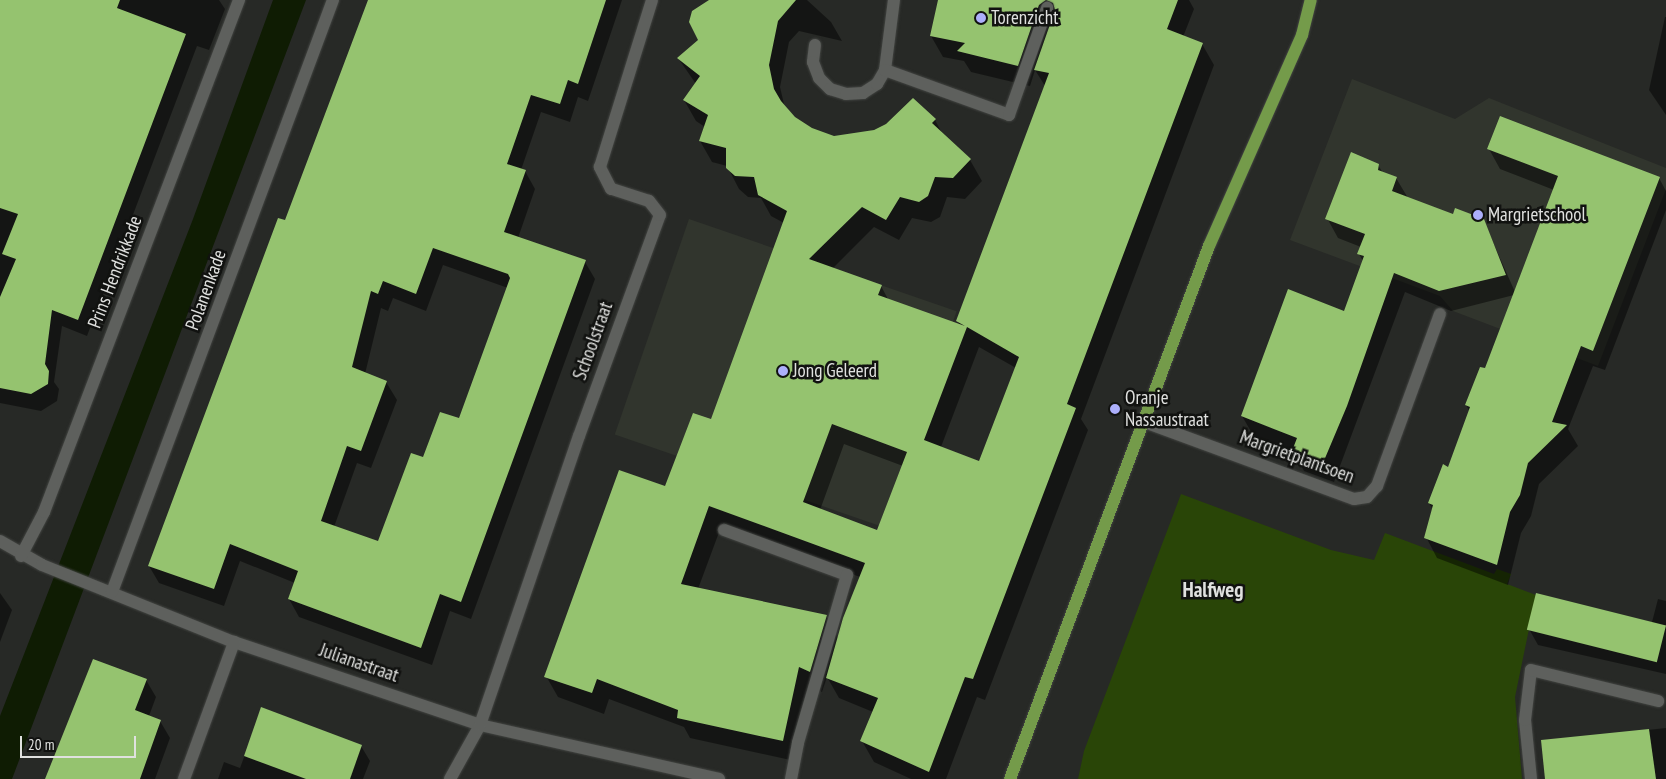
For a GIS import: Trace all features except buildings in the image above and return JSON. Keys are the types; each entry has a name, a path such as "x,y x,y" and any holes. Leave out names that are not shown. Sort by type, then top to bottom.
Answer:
{"main road":[{"path":"1010,779 1142,421 1209,246 1302,35 1310,0"}],"street":[{"name":"Prins Hendrikkade","path":"22,556 44,512 239,0"},
{"name":"Polanenkade","path":"112,592 333,0"},
{"name":"Schoolstraat","path":"480,725 572,454 660,216 649,201 611,189 600,167 652,0"},
{"path":"815,45 813,62 818,78 838,92 863,92 876,84 886,70 894,0"},
{"path":"886,70 1009,115 1048,8"},
{"name":"Margrietplantsoen","path":"1142,421 1354,499 1367,497 1377,486 1440,314"},
{"path":"724,530 847,575 798,743 791,779"},
{"name":"Julianastraat","path":"0,542 22,556 42,565 98,585 234,642 480,725 719,779"},
{"path":"184,779 234,642"},
{"path":"1531,779 1525,720 1531,670 1658,701"},
{"path":"450,779 480,725"}],"shaded area":[{"path":"273,0 306,0 12,779 0,779 0,716 193,219"},
{"name":"Margrietschool","path":"1352,79 1455,119 1489,98 1666,168 1666,189 1598,366 1453,311 1440,296 1290,240"},
{"name":"Jong Geleerd","path":"689,219 957,311 882,527 615,435"}],"green space":[{"path":"1181,494 1331,550 1374,560 1385,533 1494,574 1497,569 1511,574 1507,584 1536,595 1515,697 1522,779 1078,779 1084,751"}],"place":[{"name":"Torenzicht","path":"981,18"},
{"name":"Margrietschool","path":"1478,215"},
{"name":"Jong Geleerd","path":"783,371"},
{"name":"Oranje Nassaustraat","path":"1115,409"}],"district":[{"name":"Halfweg","path":"1213,590"}]}
